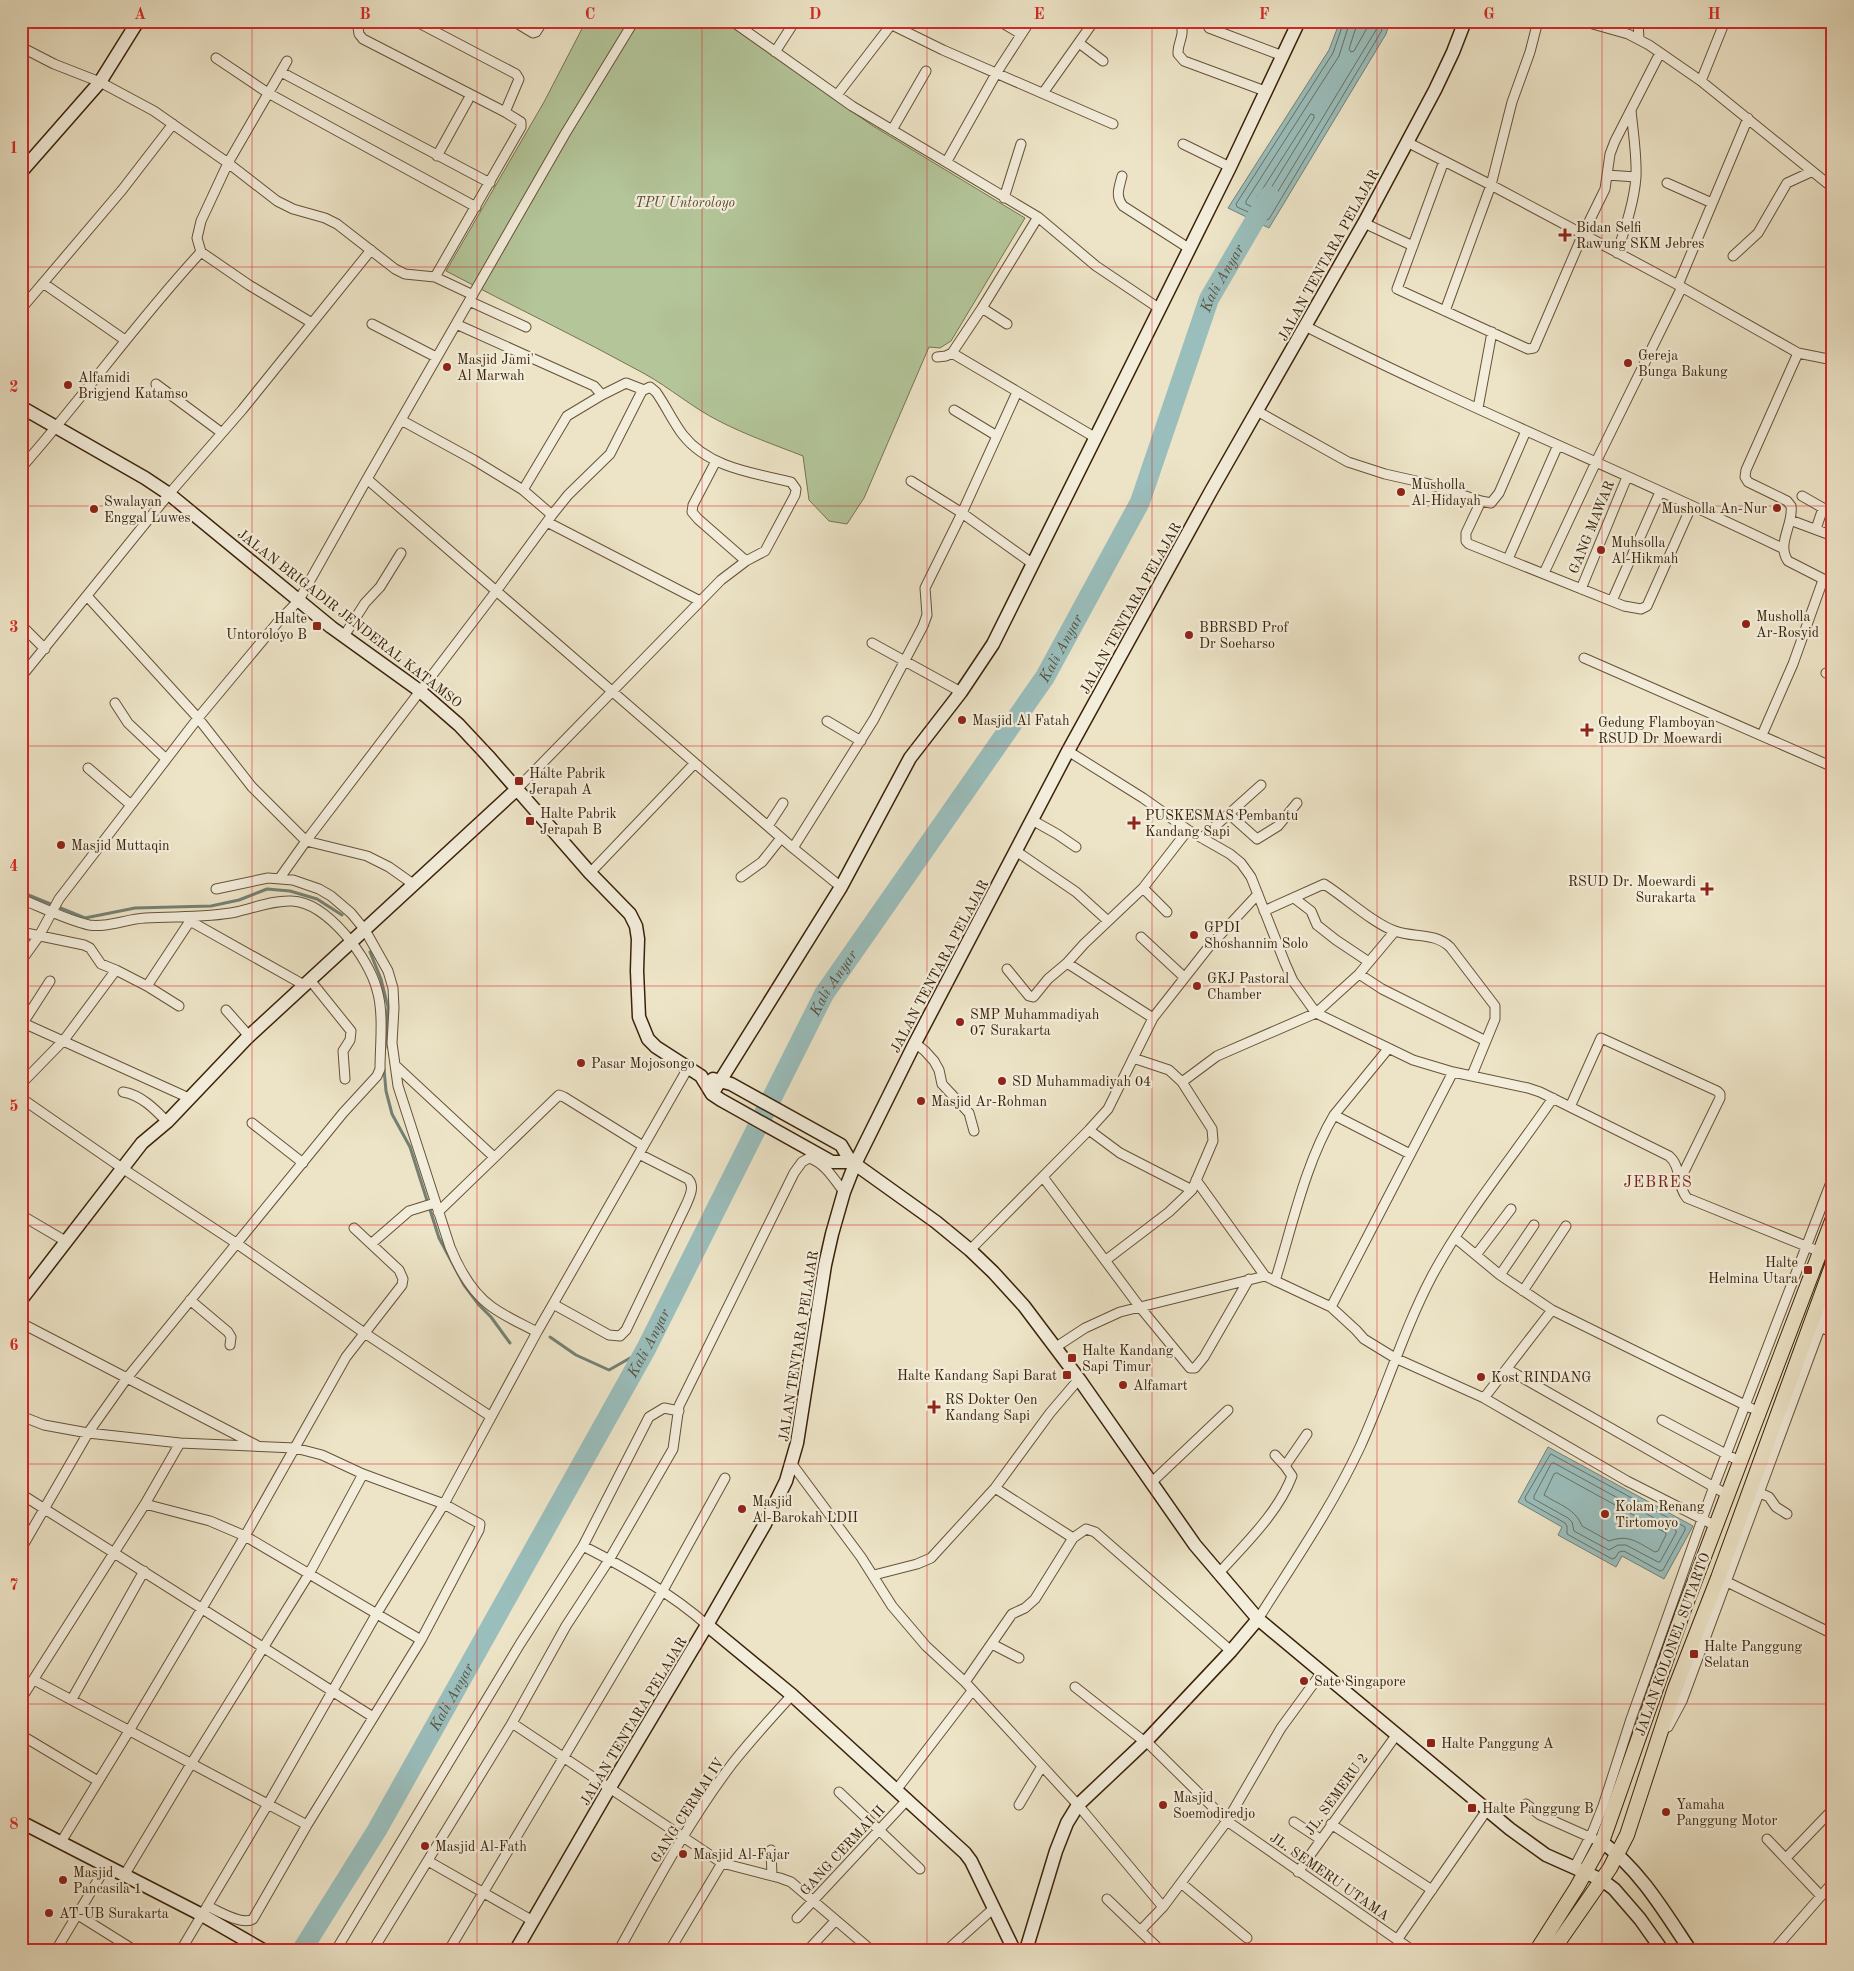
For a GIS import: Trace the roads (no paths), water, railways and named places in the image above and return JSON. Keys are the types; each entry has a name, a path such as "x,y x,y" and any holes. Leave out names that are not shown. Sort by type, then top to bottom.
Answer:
{"main road":[{"path":"26,166 100,82 138,21"},
{"path":"716,1097 840,887 910,758 961,692 993,644 1230,168 1299,21"},
{"name":"JALAN TENTARA PELAJAR","path":"516,1950 609,1789 707,1626 769,1516 792,1464 826,1265 853,1163 1068,751 1364,223 1449,59 1465,21"},
{"name":"JALAN BRIGADIR JENDERAL KATAMSO","path":"21,407 145,478 169,494 344,636 420,691 459,725 634,919 638,939 639,1016 648,1039 656,1047 701,1076"},
{"path":"21,1300 142,1143 167,1122 249,1036 516,790"},
{"path":"701,1076 725,1082 841,1145 853,1163 936,1222 970,1250 1018,1299 1056,1347 1195,1545 1258,1618 1487,1810 1546,1855 1602,1880 1614,1889 1640,1919 1662,1950"},
{"path":"701,1076 716,1097 832,1162 853,1163"},
{"name":"JALAN KOLONEL SUTARTO","path":"1537,1950 1596,1839 1759,1412 1827,1255 1833,1218"},
{"name":"JALAN KOLONEL SUTARTO","path":"1552,1950 1619,1854 1630,1827 1675,1688 1722,1580 1833,1263"},
{"path":"1026,1950 1056,1851 1067,1823 1078,1805 1146,1742 1231,1651 1258,1618"},
{"path":"707,1626 792,1695 965,1853 1014,1950"},
{"path":"1621,1770 1645,1780"},
{"path":"21,1822 125,1874 205,1910 220,1925 263,1950"},
{"path":"1596,1839 1619,1854 1648,1888 1690,1950"}],"street":[{"path":"357,21 359,34 363,39 518,119 522,124 435,277"},
{"path":"415,21 518,76 519,81 504,112"},
{"path":"513,21 533,33 536,32 543,21"},
{"path":"21,961 56,906 166,759 278,622 299,600 565,134 634,21"},
{"path":"732,21 837,95 1038,217 1096,266 1160,309"},
{"path":"775,52 795,21"},
{"path":"999,21 1021,34"},
{"path":"947,162 997,72 1030,21"},
{"path":"1043,92 1094,21"},
{"path":"1179,21 1182,26 1183,36 1177,50 1184,61 1265,91"},
{"path":"1445,310 1491,185 1512,102 1530,52 1538,21"},
{"path":"1582,21 1640,39 1701,81 1833,188"},
{"path":"1638,21 1640,39"},
{"path":"1701,81 1725,21"},
{"path":"837,95 891,23 943,50 1113,124"},
{"path":"1209,28 1283,56"},
{"path":"1079,43 1103,61"},
{"path":"21,48 130,97 173,124 277,201 293,209 325,218 337,224 405,274 435,277 526,327"},
{"path":"1444,161 1397,289 1528,349 1534,348 1582,234 1605,189 1610,154 1660,53"},
{"path":"216,58 268,93 476,207"},
{"path":"21,468 57,428 125,340 198,256 197,229 228,163 287,61"},
{"path":"892,130 926,71"},
{"path":"281,72 437,156 490,182"},
{"path":"437,156 468,100"},
{"path":"1617,253 1630,211 1636,177 1631,110"},
{"path":"1544,573 1596,462 1634,387 1680,286 1748,118"},
{"path":"21,309 115,199 173,124"},
{"path":"1407,142 1680,286 1798,353 1833,360"},
{"path":"1004,198 1021,144"},
{"path":"1183,144 1230,168"},
{"path":"1733,256 1758,233 1787,183 1811,172"},
{"path":"1607,175 1636,177"},
{"path":"1122,176 1117,194 1118,200 1123,206 1190,249"},
{"path":"1667,183 1712,203"},
{"path":"937,357 952,353 1038,217"},
{"path":"1364,223 1413,246"},
{"path":"21,677 169,494 222,433 371,250"},
{"path":"198,256 249,284 312,323"},
{"path":"43,283 125,340"},
{"path":"982,308 1007,324"},
{"path":"372,324 436,357"},
{"path":"456,324 594,386 602,396"},
{"path":"1305,326 1526,432 1596,462 1691,507 1721,518 1784,549"},
{"path":"1478,408 1492,332"},
{"path":"952,353 1096,438"},
{"path":"1798,353 1745,474 1748,482 1790,503 1792,508 1784,549 1788,561 1833,584"},
{"path":"523,490 567,416 626,383 644,390"},
{"path":"156,384 222,433"},
{"path":"280,879 306,841 550,518 568,495 610,454 644,390 650,387 655,390 684,436 696,448 716,461 730,467 791,482 796,489 793,503 765,551 746,560 721,580 516,790"},
{"path":"792,848 861,741 905,661 927,615 925,588 962,513 1017,392"},
{"path":"954,410 997,436"},
{"path":"1257,411 1348,462 1491,503 1499,493 1526,432"},
{"path":"401,420 474,460 523,490 550,518 700,601"},
{"path":"1508,559 1558,445"},
{"path":"716,461 693,505 692,512 746,560"},
{"name":"GANG MAWAR","path":"1581,589 1627,477"},
{"path":"367,479 792,848 840,887"},
{"path":"911,480 962,513 1033,564"},
{"path":"1612,601 1660,492"},
{"path":"1802,496 1823,508 1816,529"},
{"path":"1482,501 1466,533 1466,541 1469,544 1635,609 1647,606 1691,507"},
{"path":"1790,520 1833,536"},
{"path":"344,636 365,603 380,587 401,553"},
{"path":"1762,735 1793,664 1823,580"},
{"path":"87,596 198,718 252,787 306,841 367,856 389,867 414,884"},
{"path":"21,625 45,649"},
{"path":"872,643 961,692"},
{"path":"1584,658 1833,767"},
{"path":"115,702 128,722 166,759"},
{"path":"826,721 861,741"},
{"path":"1068,751 1188,830 1230,854 1241,863 1251,877 1293,981 1316,1013 1413,1060 1453,1072 1528,1088 1553,1098 1669,1156 1674,1160 1678,1168 1679,1182 1683,1194 1687,1198 1827,1255"},
{"path":"590,872 695,763"},
{"path":"88,768 131,805"},
{"path":"1202,838 1260,784"},
{"path":"768,826 784,803"},
{"path":"1229,814 1258,838 1278,826 1298,803"},
{"path":"1032,820 1076,847"},
{"path":"1007,969 1029,996 1033,997 1048,979 1067,963 1108,920 1143,888 1188,830"},
{"path":"741,876 754,868 781,838"},
{"path":"1016,851 1076,892 1108,920"},
{"path":"21,1549 88,1433 126,1378 236,1243 377,1076 380,1069 389,1062 394,1008 393,988 388,971 365,930 351,913 324,892 293,880 268,878 216,889"},
{"path":"1264,911 1324,884 1395,931 1434,937 1450,946 1495,1006 1495,1018 1472,1075"},
{"path":"1143,888 1167,912"},
{"path":"970,1250 1089,1130 1108,1108 1153,1018 1184,977 1258,894"},
{"path":"1294,898 1311,911 1317,925 1369,962"},
{"path":"21,899 56,906 88,925 130,919 191,919 294,900 326,916 352,942 370,971 377,988 389,1062 398,1086 430,1205 438,1212 457,1265 480,1296 492,1307 537,1332"},
{"path":"191,919 307,982 351,1031 350,1040 343,1051 345,1079"},
{"path":"147,986 191,919"},
{"path":"1182,1082 1217,1056 1316,1013 1359,974 1395,931"},
{"path":"21,932 84,945 92,951 97,961 101,964 147,986 179,1006"},
{"path":"1141,937 1184,977"},
{"path":"1067,963 1153,1018"},
{"path":"21,1084 64,1040 116,970"},
{"path":"1359,974 1382,989 1486,1041"},
{"path":"50,981 22,1022 190,1098"},
{"path":"226,1010 249,1036"},
{"path":"1570,1107 1602,1038 1717,1091 1720,1094 1720,1098 1679,1182"},
{"path":"915,1042 934,1061 939,1070 942,1084 968,1113 974,1131"},
{"path":"1275,1281 1317,1148 1334,1115 1388,1049"},
{"path":"1106,1260 1169,1212 1192,1190 1211,1149 1212,1129 1182,1082 1169,1070 1133,1058"},
{"path":"389,1062 494,1157"},
{"path":"181,1950 333,1692 377,1612 444,1504 537,1332 688,1068"},
{"path":"1331,1307 1453,1072"},
{"path":"123,1092 134,1095 147,1103 167,1122"},
{"path":"438,1212 559,1095 641,1150 688,1178 692,1183 692,1188 686,1205 626,1330 620,1336 609,1335 553,1304"},
{"path":"21,1098 122,1168 236,1243 363,1332 490,1416"},
{"path":"1258,1618 1328,1509 1344,1479 1361,1445 1415,1311 1437,1268 1455,1238 1553,1098"},
{"path":"1334,1115 1410,1154"},
{"path":"252,1123 303,1163"},
{"path":"1089,1130 1120,1153 1192,1190"},
{"path":"373,1950 512,1723 566,1626 609,1560 673,1449 679,1406 794,1173 802,1162 809,1158 820,1162 844,1192"},
{"path":"1043,1177 1185,1364 1193,1368 1204,1358 1249,1279"},
{"path":"1621,1770 1714,1486 1833,1177"},
{"path":"1196,1180 1265,1276 1331,1307 1364,1339 1395,1358 1484,1398 1627,1481 1716,1526"},
{"path":"371,1244 400,1218 414,1209 430,1205"},
{"path":"1476,1255 1511,1209"},
{"path":"21,1215 67,1242"},
{"path":"1500,1274 1534,1225"},
{"path":"1523,1291 1566,1226"},
{"path":"61,1842 130,1731 295,1448 334,1376 363,1332 402,1285 404,1279 400,1270 354,1228"},
{"path":"1459,1241 1500,1274 1552,1310 1759,1412"},
{"path":"1056,1347 1103,1319 1140,1306 1265,1276"},
{"path":"1833,1293 1758,1492 1722,1580 1833,1634"},
{"path":"190,1300 228,1332 231,1336 230,1345"},
{"path":"1484,1398 1552,1310"},
{"path":"21,1322 258,1446"},
{"path":"1819,1327 1833,1332"},
{"path":"1507,1369 1728,1494"},
{"path":"874,1575 917,1564 931,1558 995,1488 1050,1413 1080,1379"},
{"path":"336,1950 520,1644 583,1546 649,1416 664,1408 679,1411"},
{"path":"1151,1483 1228,1410"},
{"path":"21,1416 44,1425 88,1433 180,1443 295,1448 322,1455 363,1474 444,1504 477,1521 480,1527 421,1640 251,1920 205,1910"},
{"path":"1662,1420 1741,1462"},
{"path":"1285,1466 1307,1434"},
{"path":"21,1699 24,1688 34,1680 145,1504 180,1443"},
{"path":"1219,1573 1264,1520 1292,1476 1275,1455"},
{"path":"792,1464 874,1575 881,1591 892,1606 926,1646 964,1682 1078,1805 1163,1907"},
{"path":"125,1874 309,1574 363,1474"},
{"path":"449,1950 662,1592 725,1478"},
{"path":"995,1488 1073,1538"},
{"path":"1758,1492 1770,1497 1777,1508 1787,1514"},
{"path":"21,1494 373,1717"},
{"path":"145,1504 210,1522 244,1536 377,1612 421,1640"},
{"path":"964,1682 1012,1614 1025,1608 1035,1598 1073,1538 1086,1529 1095,1532 1231,1651"},
{"path":"583,1546 662,1592 696,1615 707,1626"},
{"path":"72,1699 144,1571"},
{"path":"992,1644 1019,1658"},
{"path":"1140,1931 1163,1907 1227,1821 1281,1728 1322,1672"},
{"path":"34,1680 307,1825"},
{"name":"JL. SEMERU UTAMA","path":"1075,1687 1146,1742 1227,1821 1412,1950"},
{"path":"897,1789 972,1691"},
{"name":"GANG CERMAI IV","path":"619,1950 683,1837 731,1766 758,1731 792,1695"},
{"path":"512,1723 722,1863 791,1882 871,1950"},
{"name":"JL. SEMERU 2","path":"1298,1872 1397,1734"},
{"path":"21,1735 98,1781"},
{"path":"1019,1805 1042,1766"},
{"path":"839,1792 920,1869"},
{"name":"GANG CERMAI II","path":"796,1918 908,1799"},
{"path":"1526,1804 1540,1815 1596,1839"},
{"path":"1786,1858 1833,1809"},
{"path":"1397,1940 1487,1810"},
{"path":"1294,1822 1320,1839"},
{"path":"1331,1824 1432,1890"},
{"path":"1767,1839 1821,1896"},
{"path":"771,1850 772,1876"},
{"path":"428,1861 532,1921"},
{"path":"670,1950 722,1863"},
{"path":"56,1950 107,1865"},
{"path":"1774,1950 1833,1882"},
{"path":"1181,1884 1247,1938"},
{"path":"1107,1899 1160,1950"},
{"path":"947,1950 994,1908"},
{"path":"78,1915 134,1950"},
{"path":"808,1950 836,1920"}],"water":[{"path":"1340,21 1390,21 1386,34 1269,228 1228,208 1329,50"},
{"name":"Kolam Renang Tirtomoyo","path":"1548,1447 1693,1526 1664,1579 1622,1556 1616,1567 1558,1535 1562,1527 1518,1502"}],"waterway":[{"name":"Kali Anyar","path":"302,1950 377,1830 646,1349 824,994 1045,677 1140,502 1209,299 1269,196"},
{"path":"21,892 85,918 135,908 211,906 239,900 267,889 290,891 317,899 342,915"},
{"path":"370,952 381,979 388,1007 385,1048"},
{"path":"384,1069 386,1091 392,1114 410,1147 439,1238 464,1285 510,1343"},
{"path":"550,1337 576,1355 609,1370 646,1349"}],"place":[{"name":"Bidan Selfi Rawung SKM Jebres","path":"1565,235"},
{"name":"Gereja Bunga Bakung","path":"1628,363"},
{"name":"Masjid Jami' Al Marwah","path":"447,367"},
{"name":"Alfamidi Brigjend Katamso","path":"68,385"},
{"name":"Musholla Al-Hidayah","path":"1401,492"},
{"name":"Musholla An-Nur","path":"1777,508"},
{"name":"Swalayan Enggal Luwes","path":"94,509"},
{"name":"Muhsolla Al-Hikmah","path":"1601,550"},
{"name":"Musholla Ar-Rosyid","path":"1746,624"},
{"name":"Halte Untoroloyo B","path":"317,626"},
{"name":"BBRSBD Prof Dr Soeharso","path":"1189,635"},
{"name":"Masjid Al Fatah","path":"962,720"},
{"name":"Gedung Flamboyan RSUD Dr Moewardi","path":"1587,730"},
{"name":"Halte Pabrik Jerapah A","path":"519,781"},
{"name":"Halte Pabrik Jerapah B","path":"530,821"},
{"name":"PUSKESMAS Pembantu Kandang Sapi","path":"1134,823"},
{"name":"Masjid Muttaqin","path":"61,845"},
{"name":"RSUD Dr. Moewardi Surakarta","path":"1707,889"},
{"name":"GPDI Shoshannim Solo","path":"1194,935"},
{"name":"GKJ Pastoral Chamber","path":"1197,986"},
{"name":"SMP Muhammadiyah 07 Surakarta","path":"960,1022"},
{"name":"Pasar Mojosongo","path":"581,1063"},
{"name":"SD Muhammadiyah 04","path":"1002,1081"},
{"name":"Masjid Ar-Rohman","path":"921,1101"},
{"name":"Halte Helmina Utara","path":"1808,1270"},
{"name":"Halte Kandang Sapi Timur","path":"1072,1358"},
{"name":"Halte Kandang Sapi Barat","path":"1067,1375"},
{"name":"Kost RINDANG","path":"1481,1377"},
{"name":"Alfamart","path":"1123,1385"},
{"name":"RS Dokter Oen Kandang Sapi","path":"934,1407"},
{"name":"Masjid Al-Barokah LDII","path":"742,1509"},
{"name":"Kolam Renang Tirtomoyo","path":"1605,1514"},
{"name":"Halte Panggung Selatan","path":"1694,1654"},
{"name":"Sate Singapore","path":"1304,1681"},
{"name":"Halte Panggung A","path":"1431,1743"},
{"name":"Masjid Soemodiredjo","path":"1163,1805"},
{"name":"Halte Panggung B","path":"1472,1808"},
{"name":"Yamaha Panggung Motor","path":"1666,1812"},
{"name":"Masjid Al-Fath","path":"425,1846"},
{"name":"Masjid Al-Fajar","path":"683,1854"},
{"name":"Masjid Pancasila 1","path":"63,1880"},
{"name":"AT-UB Surakarta","path":"49,1913"}],"district":[{"name":"JEBRES","path":"1658,1181"}],"park label":[{"name":"TPU Untoroloyo","path":"685,202"}]}
